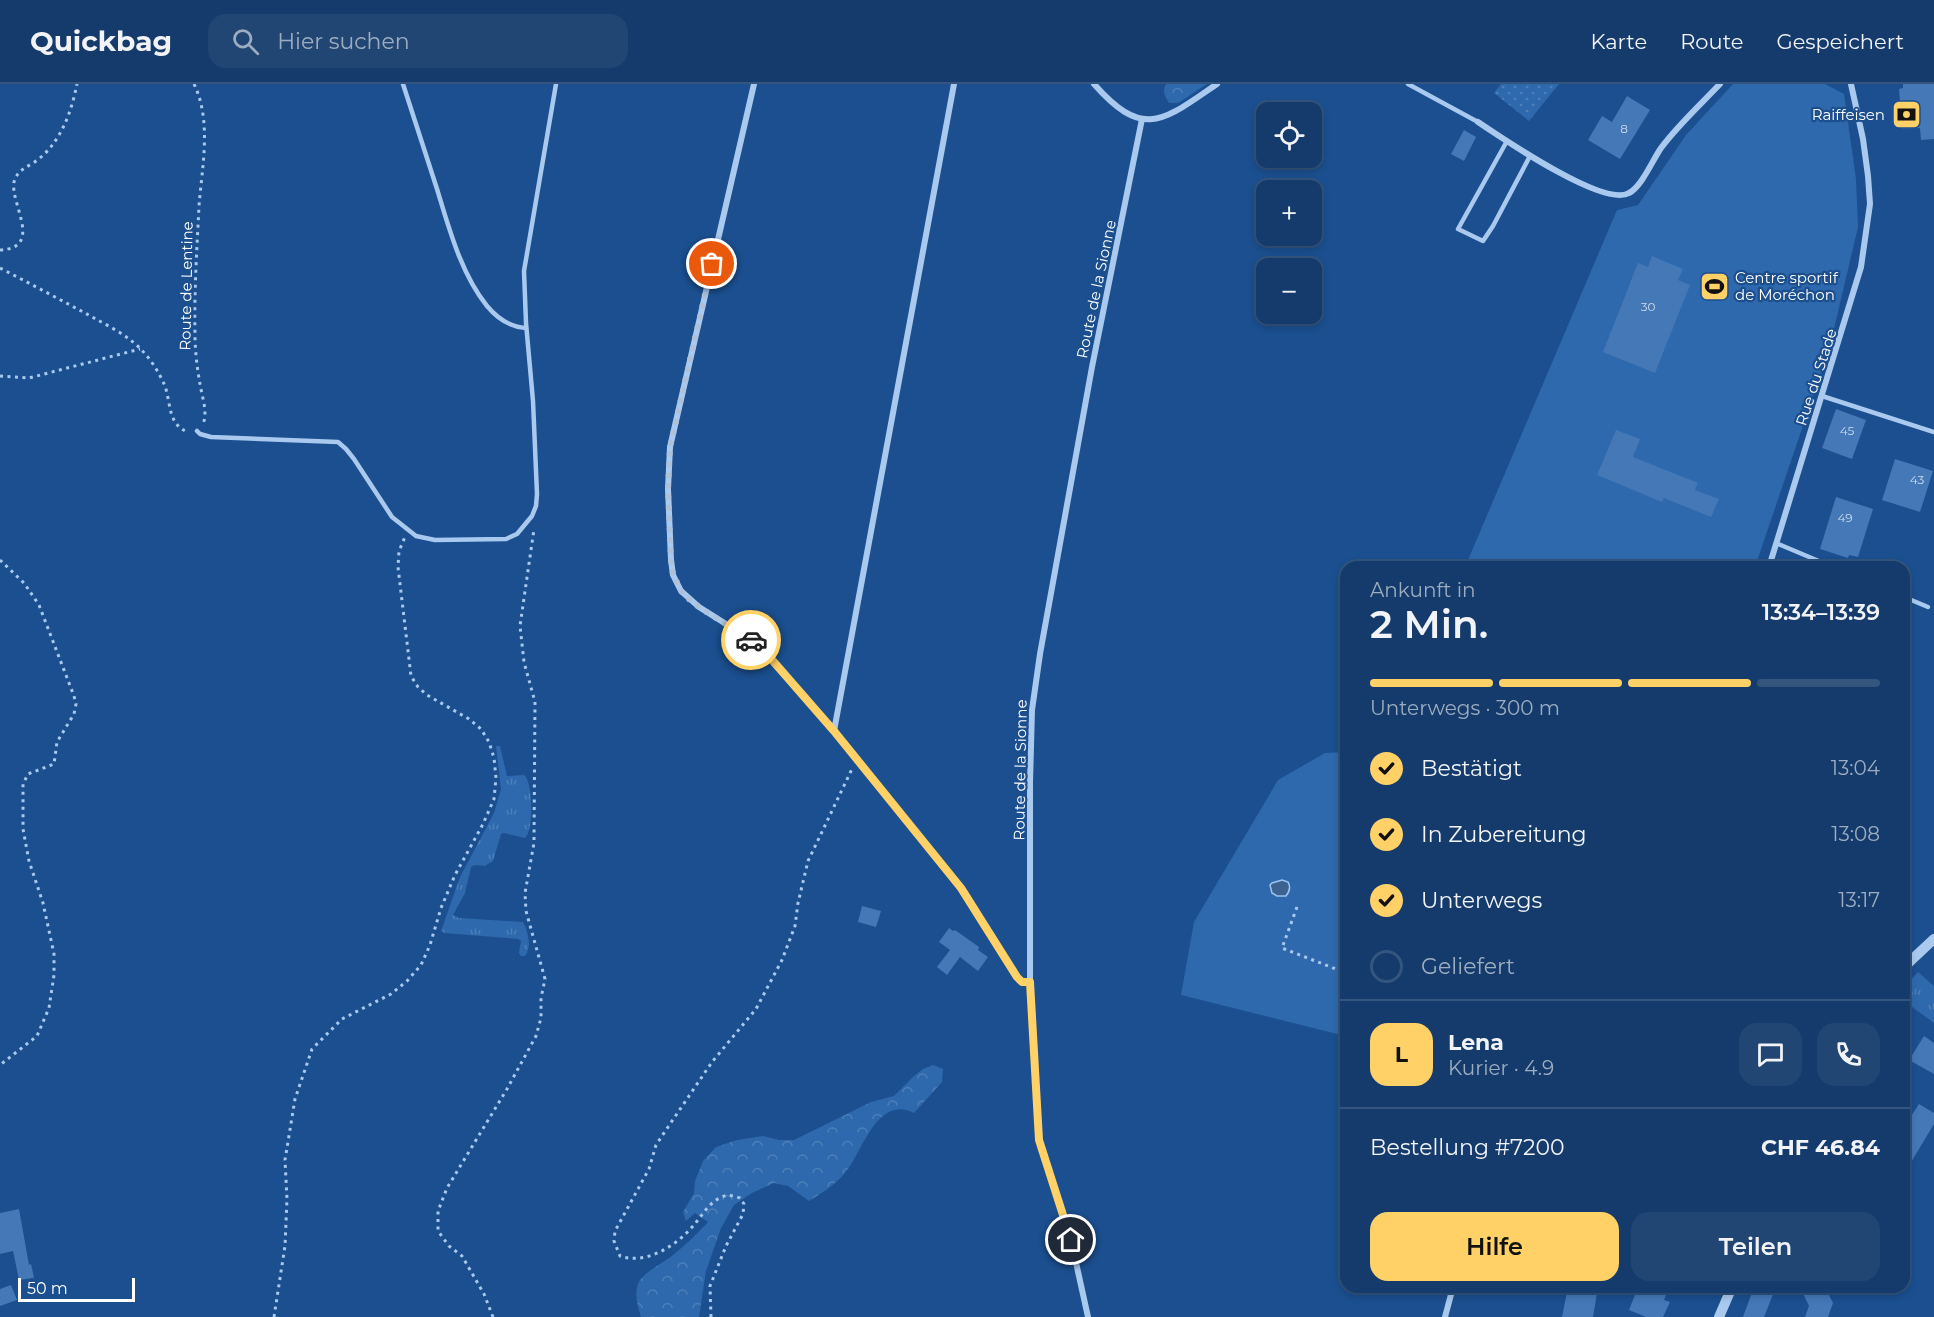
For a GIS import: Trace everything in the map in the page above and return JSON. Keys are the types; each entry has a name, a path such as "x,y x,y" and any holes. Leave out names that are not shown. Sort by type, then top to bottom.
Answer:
{"street":[{"path":"754,84 670,447 668,489 673,575 683,594 759,647 834,731 965,893 1017,977 1022,982 1030,982"},
{"path":"834,731 954,84"},
{"path":"1094,84 1121,109 1142,119 1156,120 1167,116 1217,84"},
{"path":"1478,122 1530,156 1575,181 1607,193 1626,195 1633,190 1675,131 1720,84"},
{"name":"Rue du Stade","path":"1771,561 1861,267 1869,213 1868,176 1863,139 1851,84"},
{"name":"Route de la Sionne","path":"1088,1317 1071,1240 1039,1140 1030,982 1030,740 1033,695 1092,367 1142,119"},
{"path":"1910,961 1934,939"},
{"path":"1445,1317 1451,1293"},
{"path":"1719,1317 1729,1293"}],"lane":[{"path":"403,84 452,236 475,286 495,315 512,326 526,328"},
{"path":"197,431 211,437 338,441 354,459 392,517 420,538 435,540 506,539 520,531 532,515 537,494 524,271 556,84"},
{"path":"1408,84 1478,122"},
{"path":"1507,141 1458,228 1483,241 1530,156"},
{"path":"1822,396 1934,432"},
{"path":"1776,543 1819,561"},
{"path":"1910,600 1928,607"}],"path":[{"path":"0,250 12,248 21,238 23,229 14,188 17,176 20,171 42,157 53,144 71,107 77,84"},
{"name":"Route de Lentine","path":"194,84 202,106 204,143 199,205 195,335 196,359 205,417 203,426 197,431"},
{"path":"0,268 115,330 140,349 151,361 164,385 176,425 190,433 197,431"},
{"path":"0,376 29,378 140,349"},
{"path":"493,1317 484,1294 462,1256 449,1246 438,1231 438,1211 447,1188 536,1036 541,1018 544,979 526,911 525,893 534,843 534,702 524,662 520,626 535,518 532,515"},
{"path":"274,1317 285,1246 287,1199 285,1160 295,1099 312,1049 342,1019 391,994 421,965 455,875 489,810 496,789 494,758 489,742 481,729 469,719 427,695 411,676 398,567 399,551 408,531"},
{"path":"0,560 24,583 39,605 72,688 76,704 72,719 55,747 54,764 28,774 23,784 23,829 26,849 43,903 55,960 49,1008 35,1039 0,1065"},
{"path":"711,1317 710,1286 726,1246 743,1214 744,1204 740,1198 725,1195 715,1201 687,1233 656,1253 640,1259 631,1260 620,1256 614,1241 615,1231 649,1169 656,1145 711,1062 756,1009 782,960 795,926 808,861 856,759"},
{"path":"1297,907 1282,948 1340,971"}],"green space":[{"path":"1166,84 1207,84 1178,103 1169,103 1164,94"},
{"path":"1501,84 1559,84 1529,121 1494,93"},
{"name":"Centre sportif de Moréchon","path":"1733,84 1825,84 1844,94 1856,179 1858,227 1830,346 1757,561 1468,561 1617,210 1638,205 1686,135"},
{"path":"496,746 500,746 507,776 524,775 527,779 531,796 530,826 525,838 501,834 493,861 485,866 471,867 465,893 453,915 459,918 523,922 528,939 525,956 519,953 521,941 518,939 441,931 460,877 494,813 501,789"},
{"path":"1340,752 1340,1035 1181,995 1194,922 1278,780 1325,753"},
{"path":"1918,972 1934,986 1934,1023 1910,1005 1910,981"},
{"path":"933,1065 943,1069 942,1082 914,1113 901,1109 880,1118 845,1173 823,1192 809,1201 788,1186 774,1183 752,1193 734,1205 721,1228 706,1271 699,1317 641,1317 636,1297 640,1280 678,1251 708,1222 695,1213 686,1221 683,1212 694,1193 695,1181 703,1161 716,1147 737,1140 763,1136 779,1140 794,1140 871,1102 894,1096 914,1076"}],"shaded area":[{"path":"1282,880 1288,882 1289,891 1286,896 1277,896 1272,893 1270,885"}],"building":[{"path":"1903,84 1934,84 1934,139 1921,140 1920,128 1902,129 1899,89 1903,88"},
{"path":"1627,96 1650,110 1620,159 1588,140 1602,116 1612,122"},
{"path":"1464,130 1476,137 1464,161 1451,154"},
{"path":"1652,256 1683,269 1678,280 1690,285 1655,373 1603,352 1638,263 1648,267"},
{"path":"1836,409 1866,420 1852,459 1822,448"},
{"path":"1616,430 1640,439 1633,457 1698,483 1695,490 1719,499 1711,517 1664,498 1662,502 1597,475"},
{"path":"1895,459 1933,471 1920,512 1882,500"},
{"path":"1836,497 1873,509 1858,557 1849,555 1848,558 1820,549"},
{"path":"862,906 881,911 876,927 858,922"},
{"path":"949,928 979,947 978,950 988,957 978,971 960,957 947,975 937,967 950,950 939,942"},
{"path":"1924,1036 1934,1043 1934,1074 1910,1061"},
{"path":"1919,1104 1934,1113 1934,1124 1910,1164 1910,1118"},
{"path":"19,1209 29,1265 31,1264 34,1278 19,1280 13,1251 0,1254 0,1213"},
{"path":"11,1285 17,1300 0,1306 0,1289"},
{"path":"1567,1293 1597,1293 1593,1317 1562,1317"},
{"path":"1636,1293 1667,1293 1664,1300 1670,1302 1663,1317 1646,1317 1629,1310"},
{"path":"1752,1293 1774,1293 1764,1317 1743,1317"},
{"path":"1803,1293 1828,1293 1833,1303 1828,1317 1805,1317 1809,1306"}],"way so far":[{"path":"712,264 670,447 668,516 671,560 673,575 683,594 699,607 751,640"}],"place":[{"name":"Raiffeisen","path":"1906,114"},
{"name":"Centre sportif de Moréchon","path":"1714,286"}],"route":[{"path":"751,640 773,661 834,731 965,893 1019,980 1025,983 1030,982 1039,1140 1071,1240"}]}
